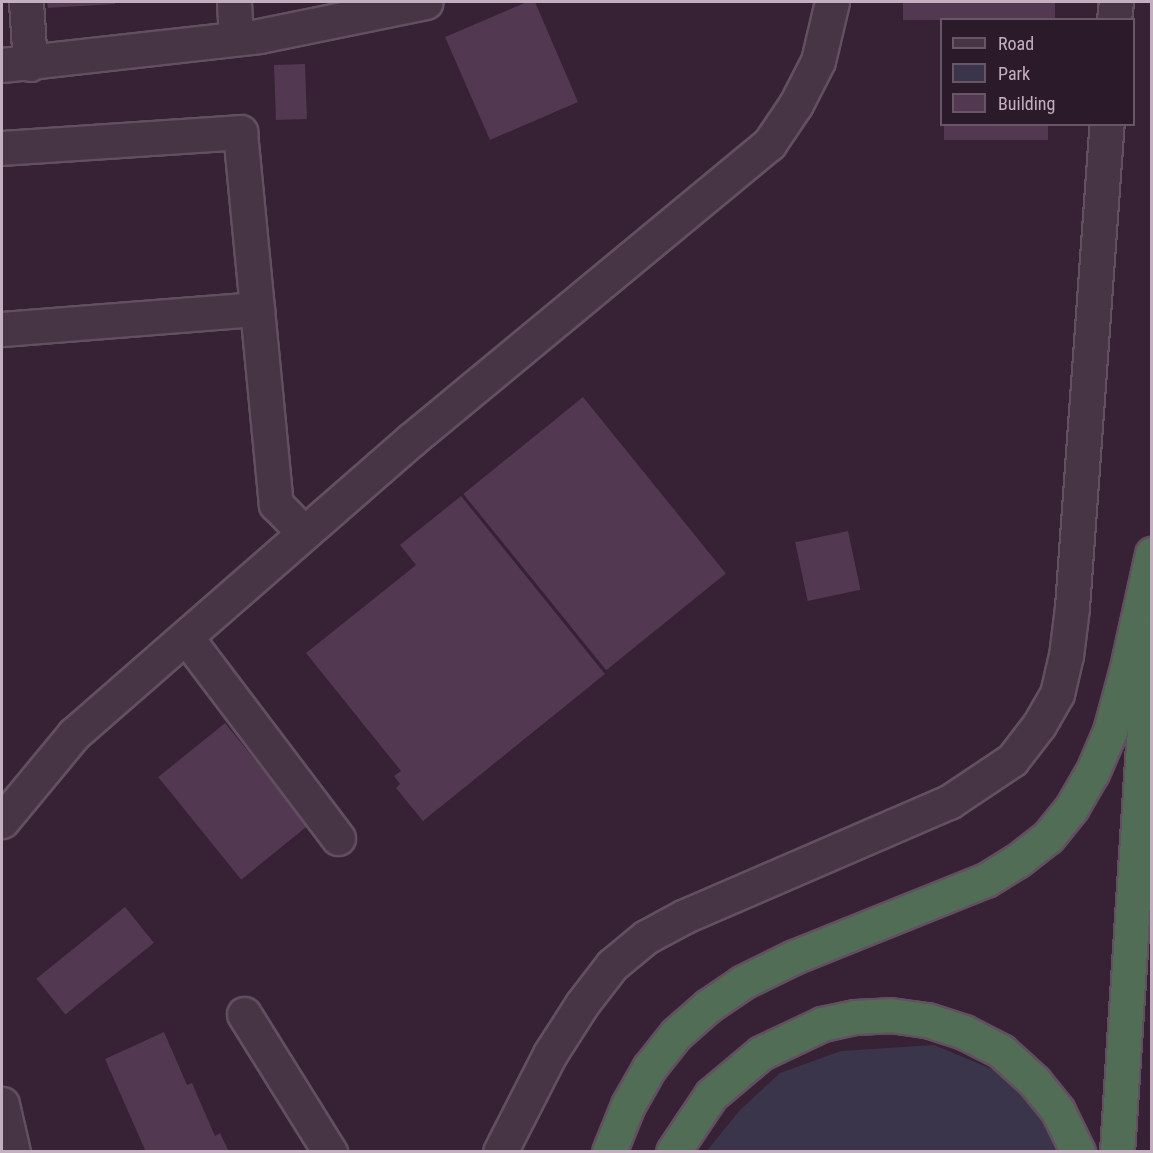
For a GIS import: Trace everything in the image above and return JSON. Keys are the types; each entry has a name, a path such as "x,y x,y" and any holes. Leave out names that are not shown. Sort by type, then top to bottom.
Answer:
{"highway":[{"path":"609,1152 628,1105 649,1068 676,1034 708,1006 743,982 794,957 986,880 1017,861 1048,837 1072,807 1092,773 1110,731 1127,668 1152,554"},
{"path":"1117,1152 1152,619"},
{"path":"674,1152 711,1095 761,1053 822,1023 855,1017 890,1015 927,1020 964,1032 1001,1051 1034,1081 1059,1111 1078,1152"}],"lane":[{"path":"26,2 16,64 236,38 426,2"},
{"path":"234,2 236,38"},
{"path":"2,822 74,734 411,440 769,144 796,104 818,61 832,2"},
{"path":"1114,18 1116,2"},
{"path":"500,1152 550,1054 582,1004 612,964 646,937 685,916 949,802 1012,760 1039,725 1057,694 1066,656 1072,607 1107,126"},
{"path":"2,148 240,132 276,504 304,533"},
{"path":"2,329 257,309"},
{"path":"186,637 338,838"},
{"path":"244,1014 330,1152"},
{"path":"2,1104 13,1152"}],"green space":[{"path":"934,1045 1009,1076 1054,1129 1060,1152 706,1152 740,1110 780,1073 841,1051"}],"building":[{"path":"47,2 115,2 115,4 48,8"},
{"path":"527,2 535,2 578,102 490,140 445,37"},
{"path":"903,2 1055,2 1055,18 903,20"},
{"path":"305,64 307,119 276,120 274,65"},
{"path":"944,126 1048,126 1048,140 944,140"},
{"path":"583,397 726,573 606,670 463,494"},
{"path":"461,496 605,674 423,821 396,788 400,784 394,776 401,771 306,653 416,565 400,545"},
{"path":"848,531 860,590 808,601 795,542"},
{"path":"225,723 308,826 241,880 158,777"},
{"path":"125,907 154,943 65,1014 36,979"},
{"path":"164,1032 187,1085 192,1083 215,1136 220,1133 229,1152 146,1152 105,1059"}]}
